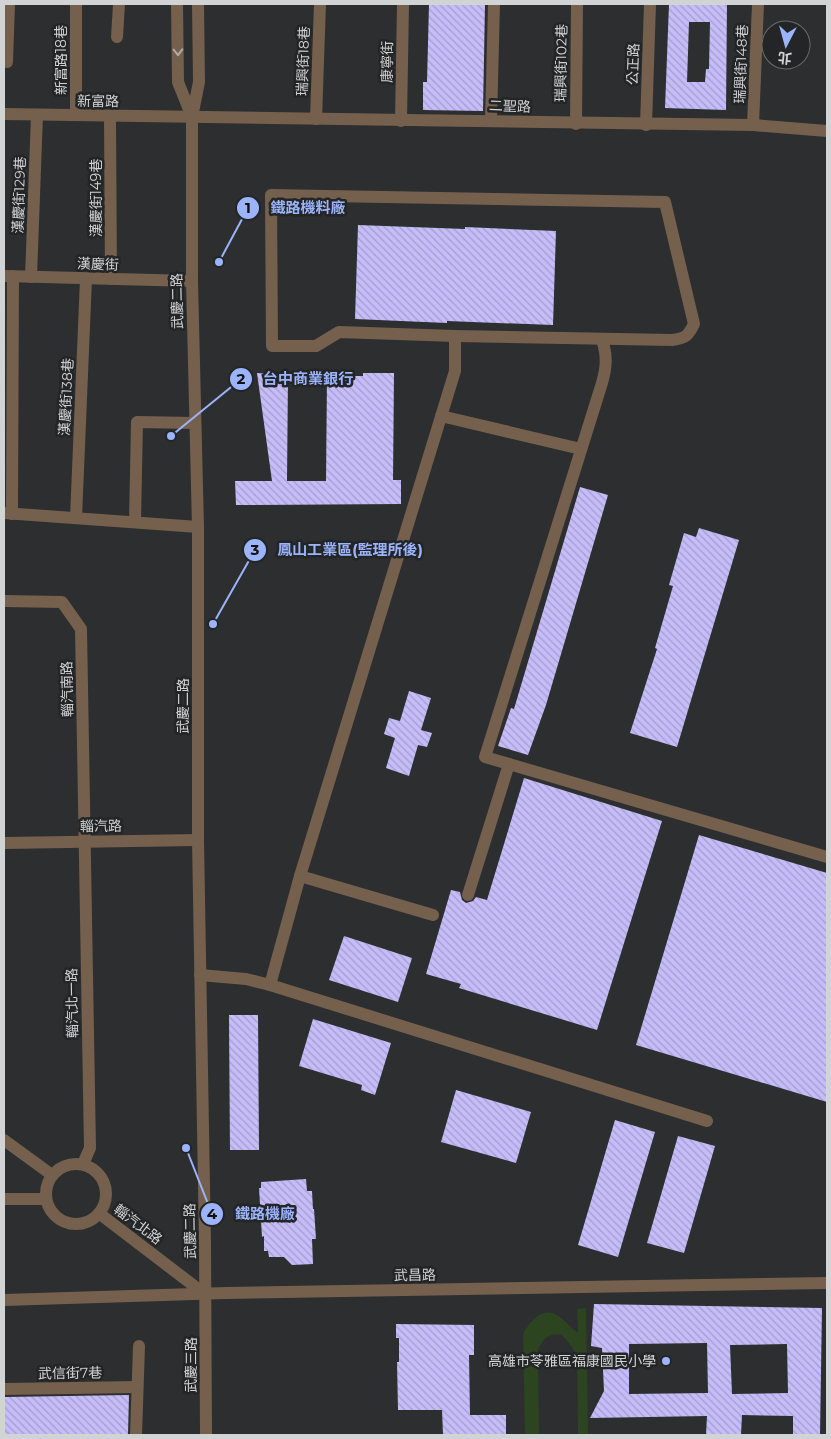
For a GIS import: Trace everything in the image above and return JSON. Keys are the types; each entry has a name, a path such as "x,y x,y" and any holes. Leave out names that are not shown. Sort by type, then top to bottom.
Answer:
{"street":[{"path":"7,62 10,4"},
{"name":"新富路18巷","path":"76,4 76,115"},
{"path":"117,37 119,4"},
{"name":"武慶二路","path":"177,4 178,82 192,117"},
{"name":"武慶二路","path":"198,4 199,82 192,117 192,281 198,527 198,840 206,1295"},
{"name":"瑞興街18巷","path":"316,120 320,4"},
{"name":"康寧街","path":"401,121 403,4"},
{"path":"491,121 494,4"},
{"name":"瑞興街102巷","path":"576,124 577,4"},
{"name":"公正路","path":"646,125 650,4"},
{"name":"瑞興街148巷","path":"753,125 758,4"},
{"name":"新富路","path":"4,114 192,117"},
{"name":"漢慶街129巷","path":"31,277 37,115"},
{"name":"漢慶街149巷","path":"110,116 111,279"},
{"name":"二聖路","path":"192,117 646,125 753,125 827,131"},
{"path":"271,195 665,202 694,324 684,338 672,340 602,339 339,332 316,346 272,346 271,195"},
{"path":"9,276 8,514 198,527"},
{"name":"漢慶街","path":"9,276 192,281"},
{"name":"漢慶街138巷","path":"76,518 86,279"},
{"path":"270,984 300,876 455,371 455,336"},
{"path":"602,339 606,353 606,368 486,757 827,857"},
{"path":"441,416 581,449"},
{"path":"135,522 137,422 195,423"},
{"name":"輜汽南路","path":"4,601 62,602 81,629 85,841"},
{"path":"468,895 509,764"},
{"name":"輜汽路","path":"4,843 198,840"},
{"name":"輜汽北一路","path":"83,1164 90,1148 85,841"},
{"path":"300,876 433,915"},
{"path":"200,976 270,984 707,1121"},
{"path":"4,1140 52,1175"},
{"path":"4,1199 46,1199 47,1186 52,1175 61,1167 73,1163 83,1164"},
{"name":"輜汽北路","path":"46,1199 54,1216 66,1223 77,1225 89,1222 100,1214 106,1203 107,1188 103,1178 95,1169 83,1164"},
{"name":"輜汽北路","path":"100,1214 206,1295"},
{"name":"武昌路","path":"4,1300 827,1283"},
{"name":"武慶三路","path":"206,1295 206,1435"},
{"path":"136,1435 139,1346"},
{"name":"武信街7巷","path":"4,1389 138,1387"}],"green space":[{"path":"586,1308 588,1435 578,1435 577,1355 562,1335 553,1335 547,1337 542,1342 538,1350 539,1435 525,1435 523,1334 532,1321 541,1314 546,1313 557,1315 578,1333 577,1309"}],"building":[{"path":"429,4 485,4 483,111 423,110 423,82 427,82"},
{"path":"669,4 727,4 726,110 665,108","holes":["689,22 710,22 709,69 706,69 705,82 687,82"]},
{"path":"358,225 556,231 553,325 355,319"},
{"path":"257,373 288,375 287,481 326,481 327,376 363,376 363,373 394,373 393,480 401,480 401,504 236,505 235,481 272,481"},
{"path":"580,487 608,495 546,705 528,755 498,746 511,708 514,709"},
{"path":"699,528 739,540 677,747 630,733 657,649 655,648 673,586 669,585 684,533 696,537"},
{"path":"409,691 431,698 421,730 432,733 427,747 418,745 409,776 386,768 395,738 384,734 389,718 400,721"},
{"path":"524,778 662,821 597,1030 459,988 461,984 426,974 451,890 460,892 462,900 466,903 473,901 476,897 487,900"},
{"path":"699,835 827,873 827,1102 636,1045"},
{"path":"344,936 412,958 398,1002 329,980"},
{"path":"229,1015 258,1015 259,1150 230,1150"},
{"path":"313,1019 391,1043 375,1095 361,1090 362,1085 299,1066"},
{"path":"456,1090 531,1112 516,1163 441,1142"},
{"path":"615,1120 655,1132 618,1257 578,1245"},
{"path":"678,1136 715,1146 684,1253 647,1243"},
{"path":"306,1179 307,1191 312,1191 314,1209 316,1239 312,1239 313,1264 292,1265 284,1257 269,1257 268,1251 264,1251 259,1188 261,1188 261,1182"},
{"path":"594,1304 822,1308 820,1435 793,1435 793,1416 742,1415 741,1435 706,1435 707,1416 590,1418 604,1391 602,1348 591,1346","holes":["707,1343 708,1393 629,1394 629,1344","787,1344 788,1393 732,1394 730,1345"]},
{"path":"396,1324 474,1325 474,1355 469,1355 470,1415 506,1415 506,1435 443,1435 442,1410 398,1410 397,1362 399,1362 399,1338 396,1338"},
{"path":"129,1395 128,1435 5,1435 5,1397"}],"place":[{"name":"鐵路機料廠","path":"219,262"},
{"name":"台中商業銀行","path":"171,436"},
{"name":"鳳山工業區(監理所後)","path":"213,624"},
{"name":"鐵路機廠","path":"186,1148"},
{"name":"高雄市苓雅區福康國民小學","path":"666,1361"}]}
